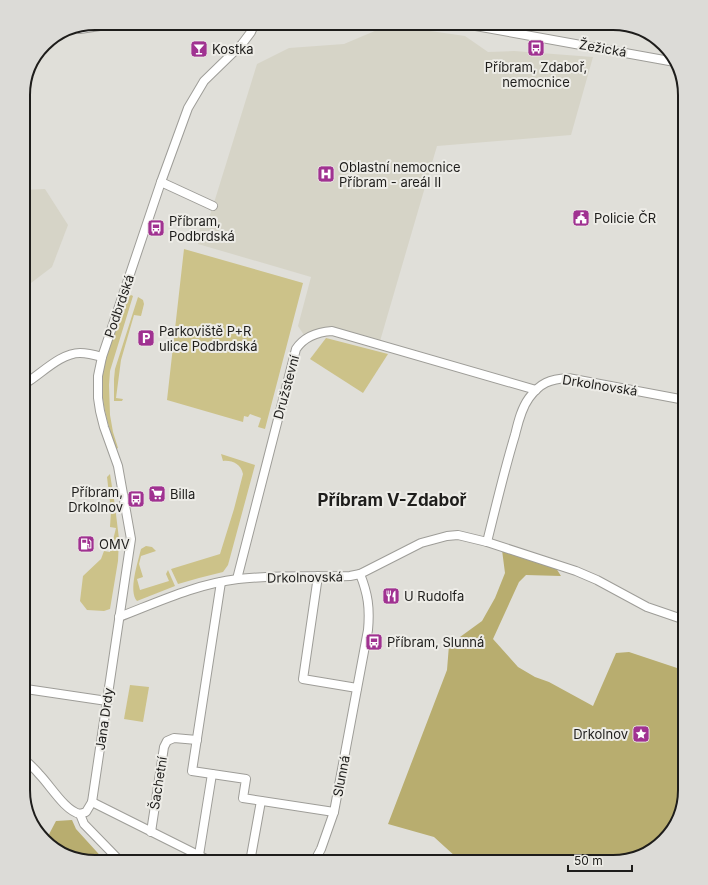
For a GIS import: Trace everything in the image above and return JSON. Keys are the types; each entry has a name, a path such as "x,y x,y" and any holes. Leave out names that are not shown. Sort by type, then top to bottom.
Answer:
{"street":[{"name":"Podbrdská","path":"119,617 131,538 118,466 104,428 100,411 98,398 98,376 102,358 180,126 188,108 204,81 242,44 249,30"},
{"name":"Žežická","path":"516,30 668,61"},
{"path":"161,182 213,206"},
{"name":"Družstevní","path":"237,579 296,349 299,344 308,337 318,333 332,331 536,390"},
{"path":"30,380 69,355 80,353 90,354 102,358"},
{"name":"Drkolnovská","path":"487,542 500,488 522,411 528,399 546,382 555,378 568,378 678,399"},
{"name":"Drkolnovská","path":"119,617 201,586 237,579 350,576 360,574 421,543 435,538 458,535 487,542 576,571 597,580 647,607 678,618"},
{"name":"Slunná","path":"318,855 334,812 368,630 370,613 368,597 360,574"},
{"path":"318,576 303,679 357,688"},
{"path":"221,582 192,772 246,779 243,798 334,812"},
{"name":"Jana Drdy","path":"92,802 119,617"},
{"path":"30,690 107,702"},
{"name":"Šachetní","path":"151,832 164,747 167,741 174,738 196,740"},
{"path":"30,765 71,811 80,814 86,812 92,802"},
{"path":"199,855 212,774"},
{"path":"251,855 260,801"},
{"name":"Šachetní","path":"92,802 199,855"},
{"path":"80,814 84,824 113,855"}],"shaded area":[{"name":"Oblastní nemocnice Příbram - areál II","path":"377,30 424,30 465,36 488,52 514,51 593,57 571,135 437,146 378,348 330,335 322,335 308,341 298,326 311,277 198,244 200,227 210,215 257,64 289,48 344,44"},
{"path":"45,189 68,225 52,267 30,284 30,190"},
{"path":"184,249 303,283 265,429 258,427 261,418 250,414 248,417 244,416 243,422 167,400"},
{"path":"131,295 133,296 110,371 110,415 118,448 116,449 104,405 102,389 104,366 127,298"},
{"path":"138,297 143,300 144,304 141,316 134,315 121,360 116,398 123,399 122,401 114,401 115,369"},
{"path":"326,338 388,354 363,393 310,359"},
{"path":"221,454 255,465 228,565 223,572 178,584 171,569 220,554 243,474 236,463 223,461"},
{"path":"110,474 119,539 118,561 110,609 104,611 87,610 80,601 83,576 101,559 104,551 110,552 116,528 110,527 111,511 107,477"},
{"path":"146,546 152,547 156,551 141,556 139,564 143,577 137,579 140,590 169,581 166,574 168,570 175,586 137,601 133,590 134,576 141,549"},
{"path":"502,550 554,565 561,576 526,575 519,582 493,639 518,667 535,677 549,682 593,706 616,653 629,652 677,668 678,670 678,790 676,807 671,819 662,833 642,848 630,853 613,855 454,855 434,837 388,824 447,670 449,645 482,621 495,598 505,573"},
{"path":"130,685 149,687 143,722 124,719"},
{"path":"72,820 76,829 100,855 78,853 66,848 52,839 48,835 56,821"}],"place":[{"name":"Příbram, Zdaboř, nemocnice","path":"536,48"},
{"name":"Kostka","path":"199,49"},
{"name":"Oblastní nemocnice Příbram - areál II","path":"326,174"},
{"name":"Policie ČR","path":"581,218"},
{"name":"Příbram, Podbrdská","path":"156,228"},
{"name":"Parkoviště P+R ulice Podbrdská","path":"146,338"},
{"name":"Billa","path":"157,494"},
{"name":"Příbram, Drkolnov","path":"136,499"},
{"name":"OMV","path":"86,544"},
{"name":"U Rudolfa","path":"391,596"},
{"name":"Příbram, Slunná","path":"374,642"},
{"name":"Drkolnov","path":"641,734"}],"district":[{"name":"Příbram V-Zdaboř","path":"392,500"}]}
